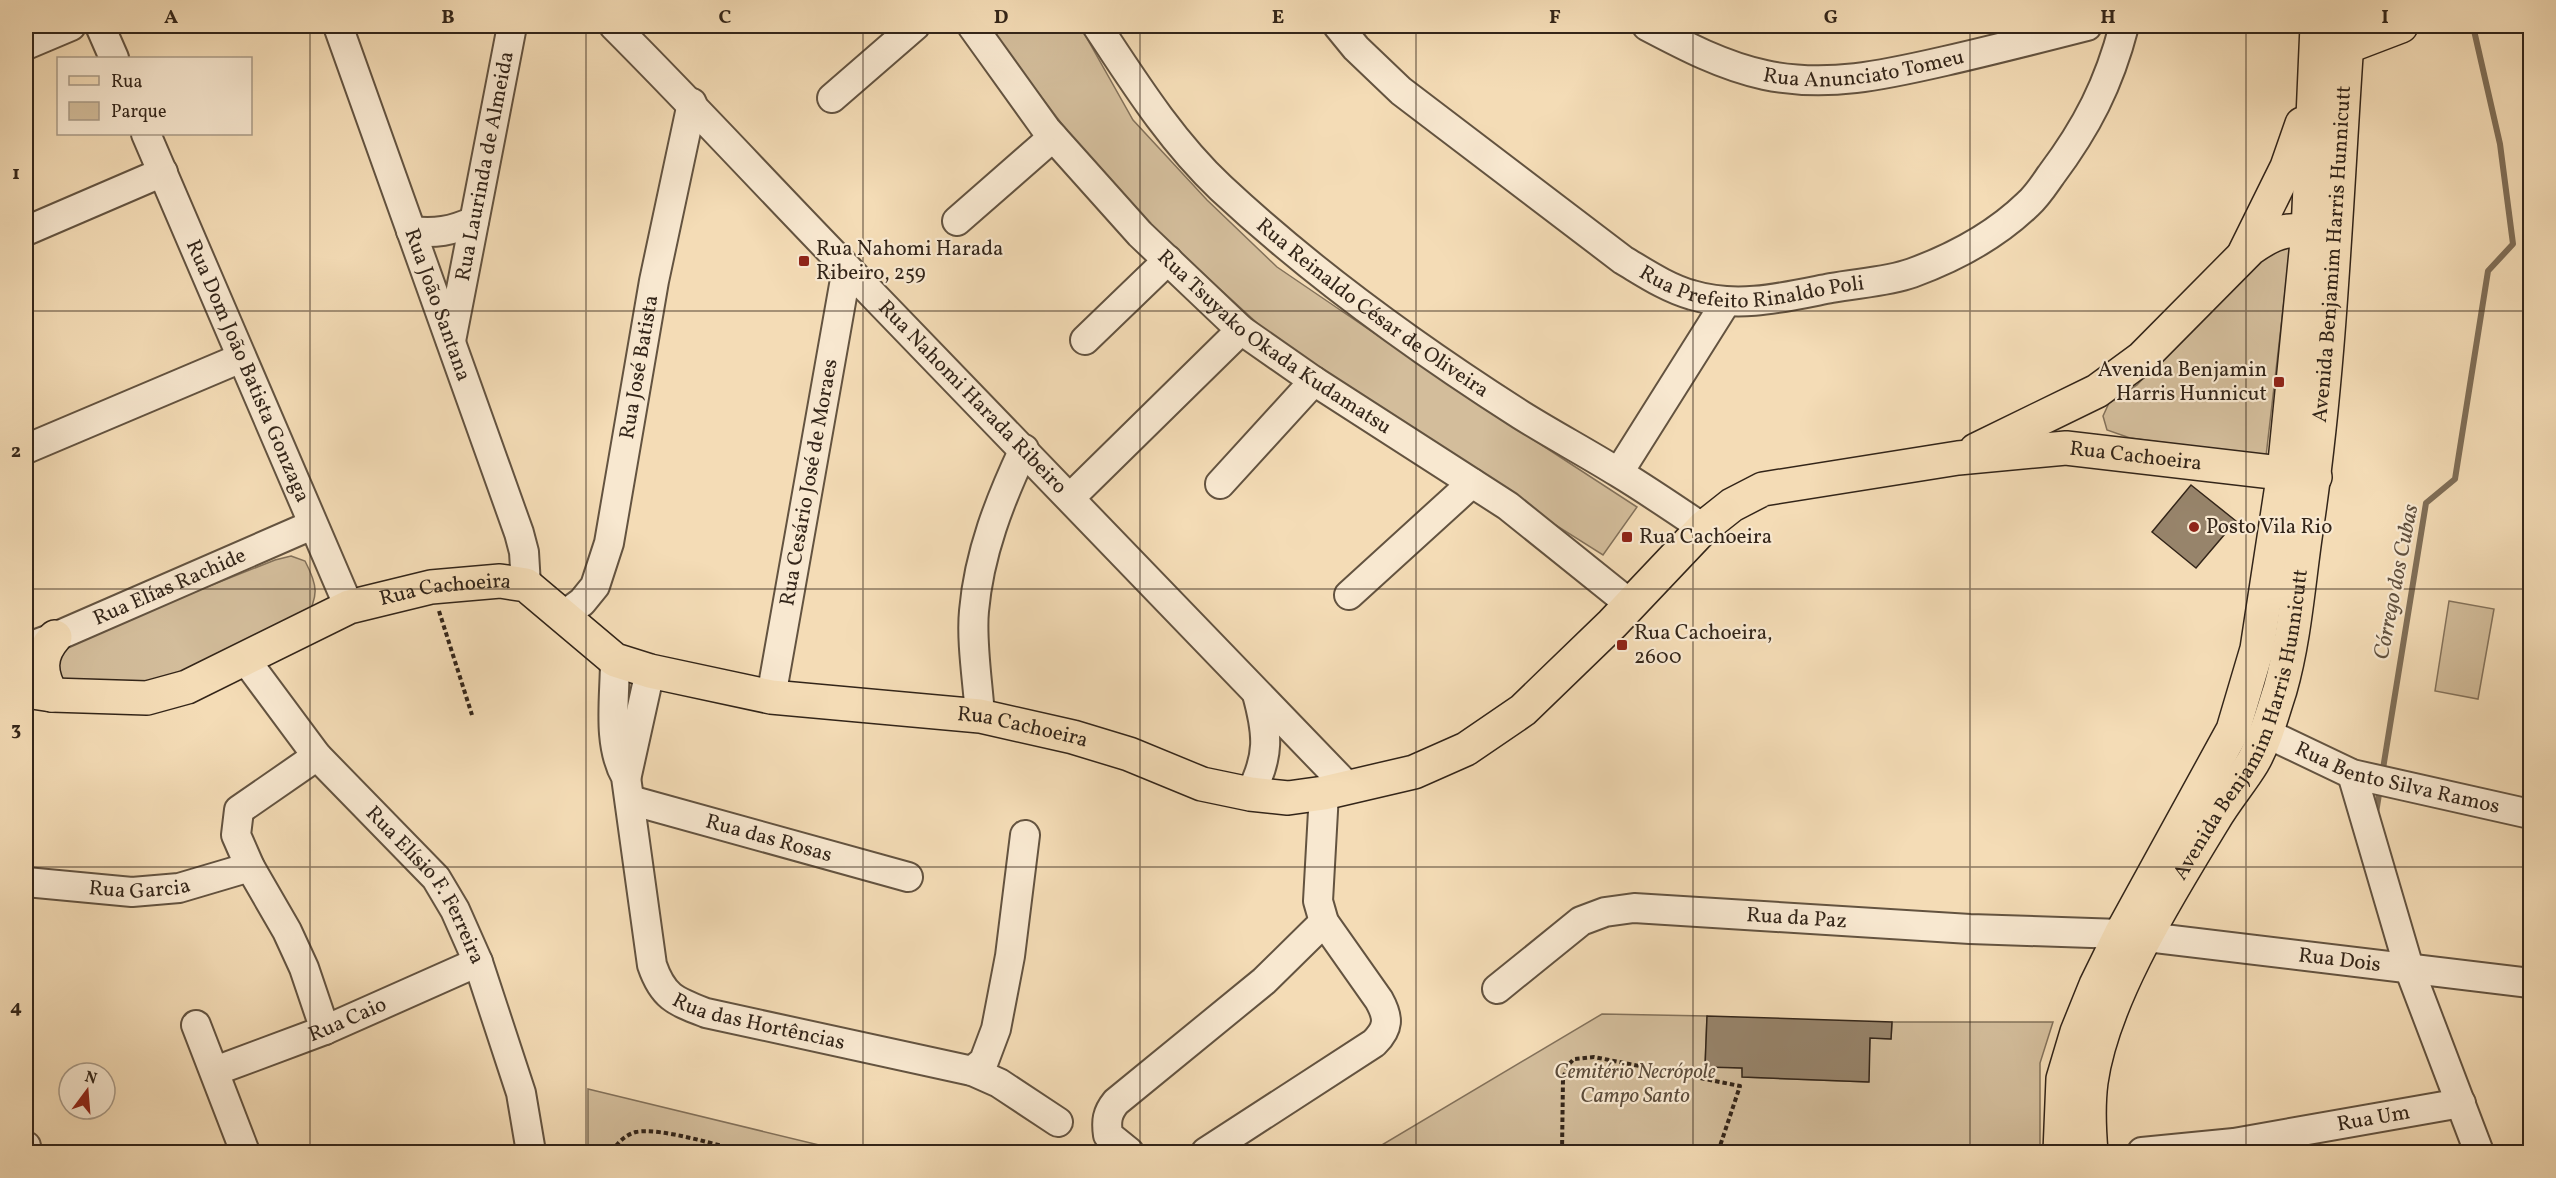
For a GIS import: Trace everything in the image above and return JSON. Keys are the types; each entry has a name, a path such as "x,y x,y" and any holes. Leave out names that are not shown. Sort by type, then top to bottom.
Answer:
{"main road":[{"name":"Avenida Benjamim Harris Hunnicutt","path":"2091,1152 2088,1116 2091,1080 2104,1030 2121,987 2134,935 2233,730 2310,476 2308,232 2317,26"},
{"path":"2241,258 2258,229 2287,167 2315,73 2347,36 2401,26"},
{"name":"Avenida Benjamim Harris Hunnicutt","path":"2060,1152 2063,1079 2077,1032 2096,985 2134,935 2253,761 2266,733 2281,686 2290,642 2310,476 2328,357 2347,36"},
{"path":"2241,258 2260,242 2277,233 2293,230 2308,232 2328,241 2336,249"},
{"name":"Rua Cachoeira","path":"1958,458 2097,391 2142,358 2241,258"},
{"path":"2097,391 2084,415 2082,430 2090,441 2112,452"},
{"name":"Rua Cachoeira","path":"39,693 147,698 187,687 349,607 431,588 500,581 526,585 615,660 650,671 771,697 980,716 1073,736 1129,754 1202,784 1250,794 1288,798 1337,791 1414,772 1466,749 1524,710 1703,528 1732,505 1764,489 1958,458 2066,448 2310,476"},
{"path":"39,693 45,651 40,643"}],"street":[{"path":"26,45 71,26"},
{"path":"100,26 114,57"},
{"name":"Rua João Santana","path":"338,26 519,532 524,552 526,585"},
{"name":"Rua Laurinda de Almeida","path":"451,343 513,26"},
{"name":"Rua Nahomi Harada Ribeiro","path":"614,26 692,104 847,268 1071,497 1257,692 1337,791"},
{"path":"832,98 915,26"},
{"name":"Rua Tsuyako Okada Kudamatsu","path":"972,26 1053,136 1140,234 1241,330 1314,381 1508,506 1630,604"},
{"name":"Rua Reinaldo César de Oliveira","path":"1097,26 1142,94 1184,147 1228,195 1372,314 1522,415 1619,472 1703,528"},
{"name":"Rua Prefeito Rinaldo Poli","path":"1338,26 1356,48 1401,91 1623,260 1658,281 1691,295 1726,302 1764,300 1909,274 1953,257 1993,232 2029,204 2078,140 2101,95 2117,53 2124,26"},
{"name":"Rua Anunciato Tomeu","path":"1647,26 1700,54 1764,75 1819,82 1881,75 2011,46 2087,26"},
{"path":"1678,26 1700,54"},
{"name":"Rua José Batista","path":"564,616 582,602 595,586 609,543 654,281 692,104"},
{"name":"Rua Dom João Batista Gonzaga","path":"146,135 349,607"},
{"path":"957,221 1053,136"},
{"path":"26,231 163,172"},
{"path":"411,231 435,234 474,221"},
{"path":"1085,340 1168,260"},
{"name":"Rua Cesário José de Moraes","path":"771,697 847,268"},
{"path":"1619,472 1726,302"},
{"path":"1071,497 1241,330"},
{"path":"26,449 241,358"},
{"path":"1220,484 1314,381"},
{"path":"980,716 974,612 983,557 1002,495 1024,449"},
{"path":"1349,595 1472,483"},
{"name":"Rua Elías Rachide","path":"40,643 312,525"},
{"name":"Rua Elísio F. Ferreira","path":"245,659 317,756 436,878 455,910 478,962 521,1093 531,1152"},
{"name":"Rua das Hortências","path":"615,660 615,744 618,763 628,789 652,965 659,986 679,1003 706,1013 972,1071 999,1083 1058,1122"},
{"name":"Rua das Hortências","path":"628,789 650,671"},
{"path":"1250,794 1264,761 1267,741 1257,692"},
{"name":"Rua Bento Silva Ramos","path":"2266,733 2352,774 2530,814"},
{"path":"317,756 239,810 236,835 250,867 287,931 304,968 325,1030"},
{"path":"2352,774 2409,968 2479,1152"},
{"name":"Rua das Rosas","path":"628,789 908,877"},
{"path":"1206,1152 1374,1043 1383,1033 1387,1023 1386,1013 1379,1000 1324,922 1318,902 1337,791"},
{"path":"972,1071 984,1061 996,1029 1010,956 1024,835"},
{"name":"Rua Garcia","path":"26,882 132,892 179,888 250,867"},
{"name":"Rua da Paz","path":"1497,989 1581,921 1605,912 1634,908 1970,929 2134,935"},
{"path":"1129,1152 1108,1135 1106,1122 1108,1111 1264,981 1324,922"},
{"name":"Rua Dois","path":"2134,935 2530,983"},
{"name":"Rua Caio","path":"215,1071 325,1030 478,962"},
{"path":"196,1025 246,1152"},
{"name":"Rua Um","path":"2142,1152 2234,1143 2277,1143 2461,1103"},
{"path":"26,1146 27,1152"}],"path":[{"path":"431,588 472,715"},
{"path":"1562,1152 1563,1078 1568,1065 1581,1057 1644,1065 1740,1086 1718,1152"},
{"path":"612,1152 623,1138 637,1132 665,1134 748,1152"}],"green space":[{"path":"988,26 1080,26 1133,120 1207,200 1277,267 1471,399 1637,507 1603,555 1304,366 1160,234 1089,160"},
{"path":"2291,241 2266,456 2130,438 2107,430 2103,416 2109,403 2137,385 2263,250"},
{"path":"291,556 305,561 314,584 315,597 305,621 136,690 26,678 26,659 275,560"},
{"path":"2449,601 2494,609 2478,699 2435,691"},
{"name":"Cemitério Necrópole Campo Santo","path":"1602,1014 1707,1016 1705,1066 1742,1068 1743,1077 1868,1082 1870,1038 1891,1039 1892,1022 2053,1022 2040,1063 2040,1152 1370,1152"},
{"path":"588,1089 848,1152 588,1152"}],"building":[{"name":"Posto Vila Rio","path":"2191,485 2236,521 2196,568 2152,532"},
{"path":"1707,1016 1892,1022 1891,1039 1870,1038 1869,1082 1742,1077 1742,1068 1705,1067"}],"waterway":[{"name":"Córrego dos Cubas","path":"2382,775 2426,503 2455,479 2488,271 2513,244 2500,144 2473,26"},
{"name":"Córrego dos Cubas","path":"2376,813 2380,788"}],"place":[{"name":"Rua Nahomi Harada Ribeiro, 259","path":"804,261"},
{"name":"Avenida Benjamin Harris Hunnicut","path":"2279,382"},
{"name":"Posto Vila Rio","path":"2194,527"},
{"name":"Rua Cachoeira","path":"1627,537"},
{"name":"Rua Cachoeira, 2600","path":"1622,645"}]}
